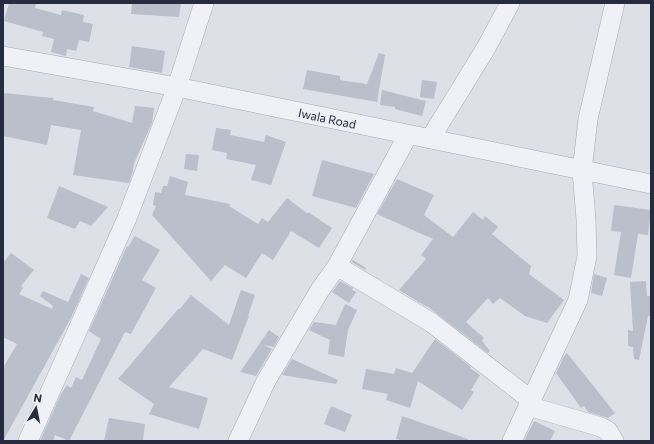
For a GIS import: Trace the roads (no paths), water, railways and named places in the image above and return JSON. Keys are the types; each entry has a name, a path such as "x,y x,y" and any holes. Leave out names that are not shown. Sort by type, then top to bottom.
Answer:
{"street":[{"path":"28,441 126,218 177,87 204,3"},
{"path":"512,441 578,300 587,256 582,171 588,119 615,3"},
{"path":"430,139 486,48 511,4"},
{"name":"Iwala Road","path":"3,56 177,87 408,136 430,139 651,184"},
{"path":"238,441 266,381 320,290 337,266 408,136"},
{"path":"337,266 432,323 530,403 601,427 608,431 614,441"}]}
